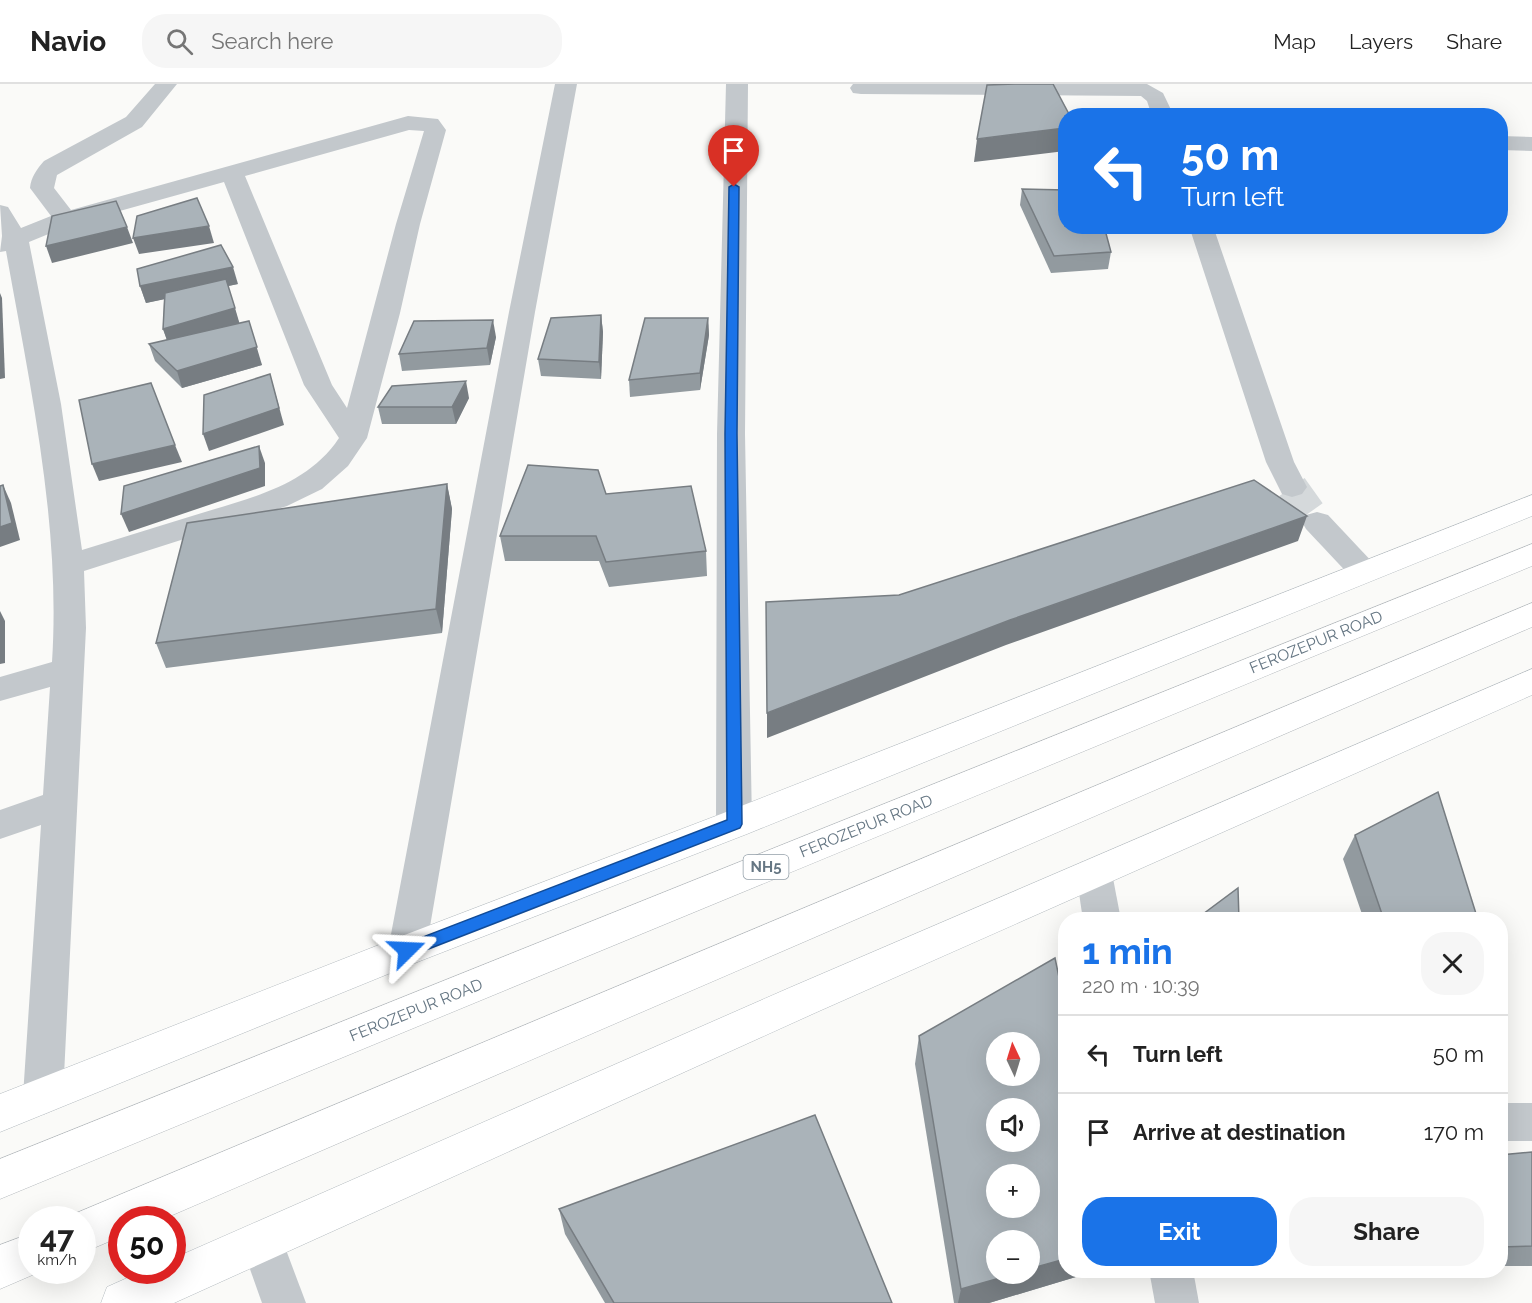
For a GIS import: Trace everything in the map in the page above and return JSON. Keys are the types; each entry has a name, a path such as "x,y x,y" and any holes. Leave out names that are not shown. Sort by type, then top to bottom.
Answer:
{"main road":[{"path":"0,1113 407,950 734,824 1532,505"},
{"name":"FEROZEPUR ROAD","path":"0,1179 1532,554"},
{"path":"96,1226 1532,614"},
{"path":"123,1303 1532,681"},
{"path":"0,1267 18,1260"}],"street":[{"path":"65,219 42,188 42,180 47,172 52,166 134,122 166,84"},
{"path":"407,950 522,312 566,84"},
{"path":"734,824 731,434 737,84"},
{"path":"861,88 1145,90 1153,94 1160,108"},
{"path":"43,1096 70,628 69,565 47,404 5,232 65,219 408,123 430,124 435,130 408,224 387,313 353,438 343,455 326,474 277,499 69,565"},
{"path":"1508,143 1532,144"},
{"path":"232,172 318,384 353,438"},
{"path":"1204,234 1272,440 1292,487"},
{"path":"1317,522 1364,572"},
{"path":"0,689 67,670"},
{"path":"0,825 61,803"},
{"path":"1094,873 1101,912"},
{"path":"1508,1122 1532,1122"},
{"path":"262,1241 284,1303"},
{"path":"1173,1278 1178,1303"}],"building":[{"path":"1053,84 1066,108 1058,108 1058,129 977,139 987,85"},
{"path":"1022,189 1058,190 1058,234 1106,234 1111,252 1054,256"},
{"path":"197,198 209,226 133,238 137,216"},
{"path":"116,201 127,227 46,246 52,216"},
{"path":"221,245 233,267 140,286 137,269"},
{"path":"226,279 235,308 163,329 165,293"},
{"path":"601,315 599,362 538,359 551,318"},
{"path":"645,318 708,318 700,373 629,380"},
{"path":"493,320 487,348 399,354 414,321"},
{"path":"249,321 257,347 177,371 149,344"},
{"path":"270,374 279,408 203,434 204,395"},
{"path":"466,381 452,407 378,407 392,386"},
{"path":"151,383 175,445 92,464 79,400"},
{"path":"259,446 260,468 121,514 124,486"},
{"path":"528,465 598,470 606,494 691,486 706,551 606,562 596,536 500,536"},
{"path":"1254,480 1307,516 1010,620 767,713 766,602 899,595"},
{"path":"447,484 436,609 156,643 187,523"},
{"path":"3,485 12,523 0,527 0,486"},
{"path":"1438,792 1476,912 1381,912 1355,835"},
{"path":"1238,888 1239,912 1206,912"},
{"path":"1055,958 1058,972 1058,1261 1040,1266 1040,1230 986,1230 986,1282 961,1289 919,1036"},
{"path":"815,1115 892,1303 614,1303 559,1209"},
{"path":"1532,1152 1532,1246 1508,1247 1508,1154"}],"tunnel":[{"path":"1292,487 1317,522"}],"route":[{"path":"407,950 734,824 731,434 734,187"}]}
